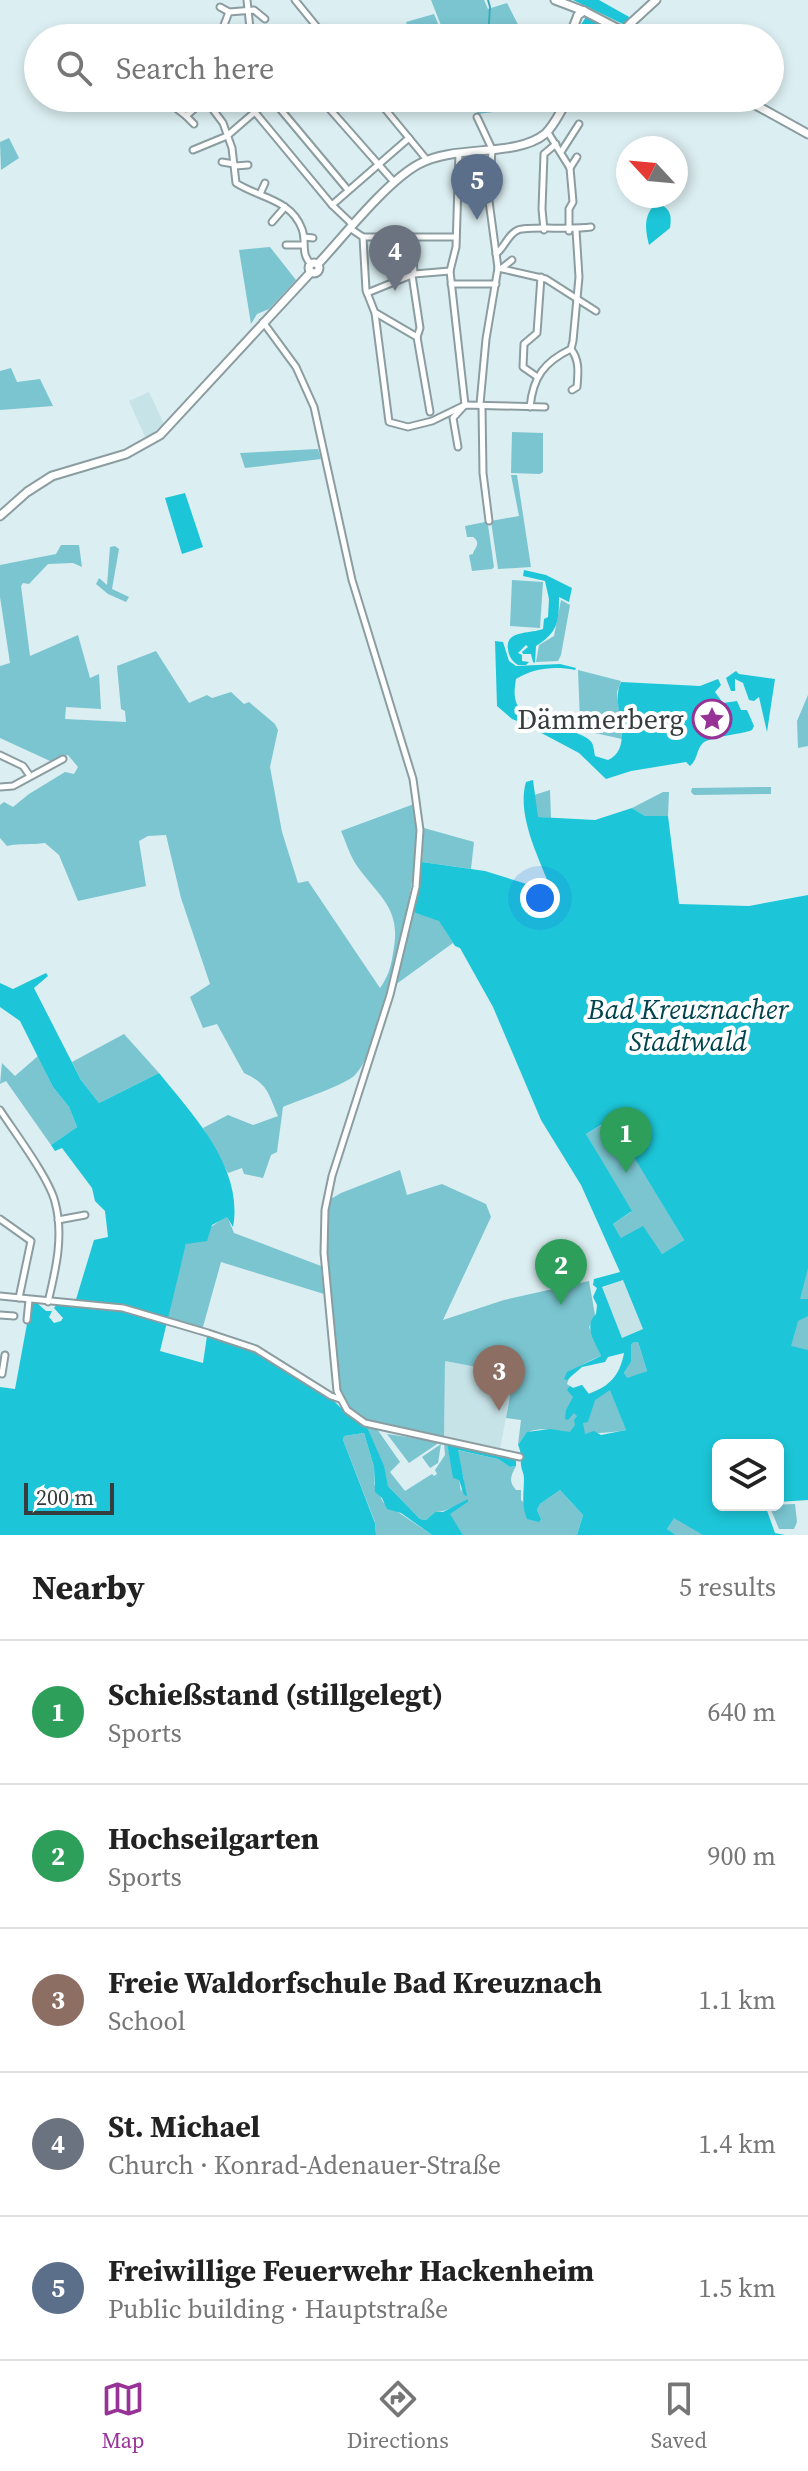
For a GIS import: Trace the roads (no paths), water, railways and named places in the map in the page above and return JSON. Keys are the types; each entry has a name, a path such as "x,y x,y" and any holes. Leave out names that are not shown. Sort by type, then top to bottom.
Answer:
{"main road":[{"path":"555,0 609,24"},
{"path":"630,24 656,0"},
{"path":"565,3 575,20"},
{"path":"574,24 584,11"},
{"path":"576,24 584,11"},
{"path":"0,516 27,492 52,476 126,454 160,435 177,420 313,267 411,169 427,160 459,152 526,143 547,131 560,112"},
{"path":"768,112 808,134"}],"street":[{"path":"247,0 250,24"},
{"path":"295,0 315,24"},
{"path":"220,7 229,12 260,12 265,19"},
{"path":"224,24 229,12"},
{"path":"181,112 194,124"},
{"path":"186,116 190,112"},
{"path":"215,112 223,123 232,148 236,183 285,207 301,225 304,255 313,267"},
{"path":"193,150 227,136 253,112"},
{"path":"255,112 332,205 363,237 456,237"},
{"path":"283,112 348,190"},
{"path":"332,112 394,183"},
{"path":"388,112 427,160"},
{"path":"477,117 492,149 489,201 500,269 486,339 480,404 489,521"},
{"path":"561,152 579,124"},
{"path":"547,131 570,168 573,202 569,209 578,301 571,349 578,368 577,387 572,390"},
{"path":"332,205 409,138"},
{"path":"544,230 544,154 556,144"},
{"path":"459,152 456,237 450,271 465,405"},
{"path":"570,168 577,157"},
{"path":"222,162 248,165"},
{"path":"260,194 265,183"},
{"path":"272,222 285,207"},
{"path":"496,254 511,234 520,229 573,230 591,227"},
{"path":"304,237 313,238"},
{"path":"363,237 367,293 375,313 389,422 408,427 432,421 465,405 545,407"},
{"path":"412,238 420,328 417,337 430,412"},
{"path":"286,245 303,245"},
{"path":"500,269 512,260"},
{"path":"500,269 541,277 596,311"},
{"path":"367,293 413,275 450,271"},
{"path":"536,376 523,367 523,356 524,344 537,333 541,277"},
{"path":"451,284 496,284"},
{"path":"375,313 417,337"},
{"path":"263,322 296,367 314,407 352,580 413,779 420,830 416,887 390,995 332,1176 325,1210 324,1253 335,1376 340,1399 347,1410 365,1423 520,1457"},
{"path":"530,407 536,376 547,364 571,349"},
{"path":"458,447 453,418 465,405"},
{"path":"0,755 23,766 30,776"},
{"path":"0,787 13,786 63,759"},
{"path":"0,1110 51,1191 58,1220 58,1257 48,1302"},
{"path":"58,1220 85,1215"},
{"path":"0,1219 31,1241 19,1298"},
{"path":"0,1296 123,1308 237,1342 256,1349 340,1399"},
{"path":"27,1320 29,1300"},
{"path":"0,1315 14,1316"},
{"path":"2,1374 5,1355"}],"waterway":[{"path":"488,0 489,24"}],"place":[{"name":"Freiwillige Feuerwehr Hackenheim","path":"477,220"},
{"name":"St. Michael","path":"395,291"},
{"name":"Dämmerberg","path":"712,719"},
{"name":"Schießstand (stillgelegt)","path":"626,1173"},
{"name":"Hochseilgarten","path":"561,1305"},
{"name":"Freie Waldorfschule Bad Kreuznach","path":"499,1411"}],"park label":[{"name":"Bad Kreuznacher Stadtwald","path":"688,1025"}]}
